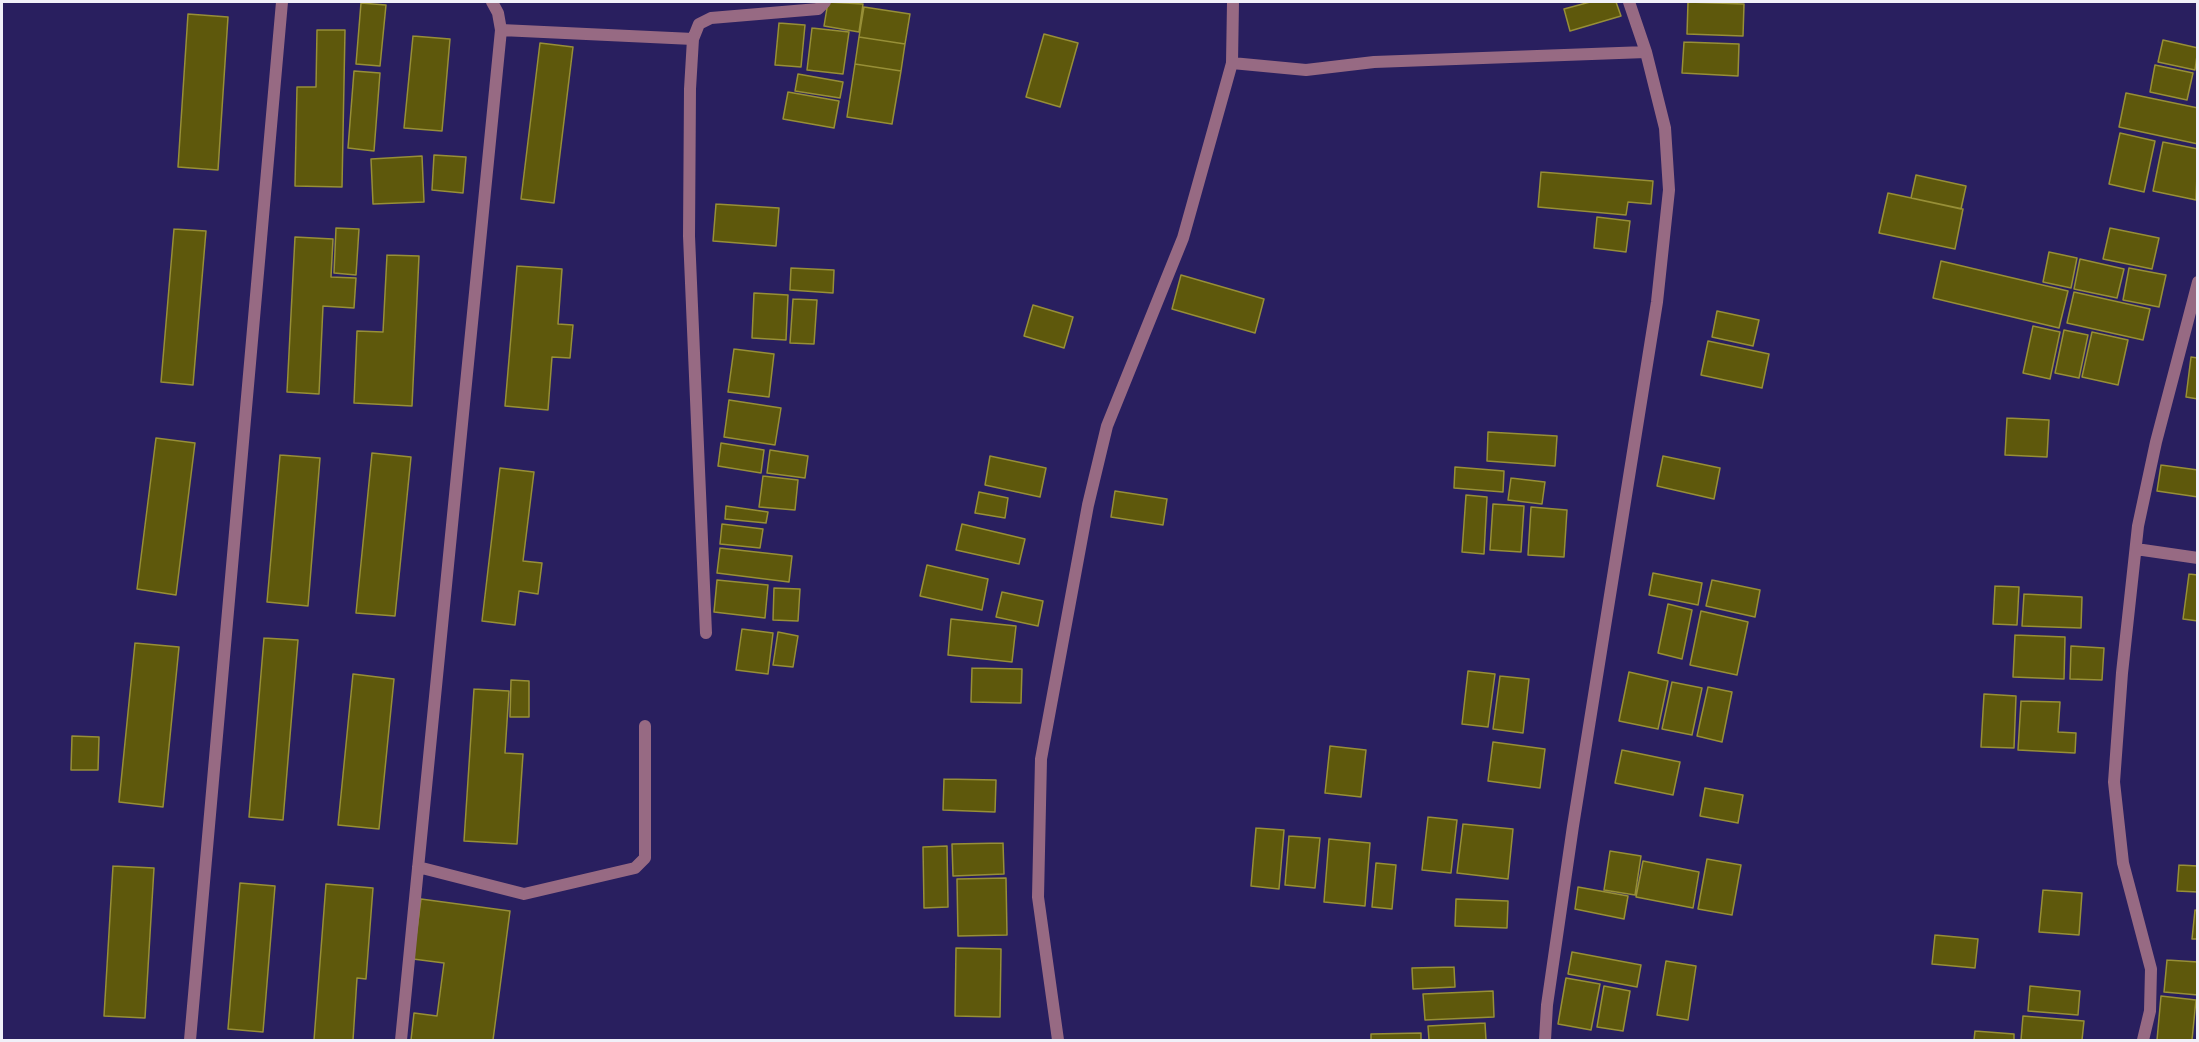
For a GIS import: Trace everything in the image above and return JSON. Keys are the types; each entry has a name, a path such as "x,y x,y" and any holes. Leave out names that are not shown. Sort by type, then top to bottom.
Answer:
{"street":[{"path":"190,1041 282,2"},
{"path":"401,1041 501,30 498,13 492,2"},
{"path":"706,633 689,226 693,39 699,24 711,18 818,9 825,2"},
{"path":"1058,1041 1038,897 1041,759 1088,505 1107,426 1182,238 1232,63 1233,2"},
{"path":"1545,1041 1547,1005 1576,804 1657,302 1669,190 1665,128 1646,52 1629,2"},
{"path":"501,30 693,39"},
{"path":"1232,63 1306,70 1374,62 1646,52"},
{"path":"2143,1041 2150,1011 2151,969 2123,863 2114,782 2122,673 2136,549 2156,442 2198,282"},
{"path":"2136,549 2198,558"},
{"path":"418,867 524,894 635,868 645,858 645,726"}],"building":[{"path":"828,2 863,4 859,32 824,26"},
{"path":"1590,2 1616,2 1621,16 1570,31 1564,9"},
{"path":"1688,2 1744,4 1743,36 1687,34"},
{"path":"361,3 386,5 380,66 356,64"},
{"path":"864,7 910,14 905,44 859,37"},
{"path":"188,14 228,17 218,170 178,167"},
{"path":"779,23 805,25 801,67 775,65"},
{"path":"812,28 849,32 843,74 807,70"},
{"path":"317,30 345,30 342,187 295,186 297,87 316,87"},
{"path":"1044,34 1078,43 1060,107 1026,97"},
{"path":"413,36 450,39 442,131 404,128"},
{"path":"859,37 905,44 901,71 855,64"},
{"path":"2163,40 2198,48 2195,70 2158,62"},
{"path":"1684,42 1739,44 1738,76 1682,73"},
{"path":"540,43 573,47 554,203 521,199"},
{"path":"855,64 901,71 892,124 847,117"},
{"path":"2155,65 2193,73 2187,100 2150,92"},
{"path":"354,71 380,73 374,151 348,148"},
{"path":"798,74 843,82 840,98 795,91"},
{"path":"788,92 839,101 834,128 783,119"},
{"path":"2126,93 2198,108 2198,144 2119,127"},
{"path":"2120,133 2155,141 2144,192 2109,184"},
{"path":"2163,142 2198,149 2196,200 2153,191"},
{"path":"434,155 466,157 463,193 432,190"},
{"path":"422,156 424,202 373,204 371,159"},
{"path":"1541,172 1653,181 1651,204 1628,202 1626,215 1538,207"},
{"path":"1916,175 1966,186 1961,209 1911,198"},
{"path":"1888,193 1963,209 1955,249 1879,233"},
{"path":"716,204 779,208 776,246 713,241"},
{"path":"1597,217 1630,221 1626,252 1594,248"},
{"path":"336,228 359,229 356,275 334,273"},
{"path":"2110,228 2159,238 2152,269 2103,259"},
{"path":"174,229 206,231 193,385 161,382"},
{"path":"295,237 333,239 331,277 356,278 354,308 323,306 319,394 287,392"},
{"path":"2049,252 2077,258 2071,288 2043,282"},
{"path":"387,255 419,256 412,406 354,403 357,331 383,332"},
{"path":"2080,259 2124,269 2117,298 2074,289"},
{"path":"1941,261 2068,291 2059,328 1933,298"},
{"path":"517,266 562,269 558,324 573,325 570,358 552,357 548,410 505,406"},
{"path":"791,268 834,270 833,293 790,290"},
{"path":"2129,268 2166,275 2159,307 2123,300"},
{"path":"1181,275 1264,299 1255,333 1172,309"},
{"path":"2074,292 2150,309 2143,340 2067,323"},
{"path":"754,293 788,295 786,340 752,338"},
{"path":"793,299 817,300 814,344 790,343"},
{"path":"1033,305 1073,317 1064,348 1024,336"},
{"path":"1717,311 1759,320 1753,346 1712,337"},
{"path":"2033,326 2060,332 2050,379 2023,373"},
{"path":"2064,330 2088,335 2079,378 2055,373"},
{"path":"2092,332 2128,340 2118,385 2082,377"},
{"path":"1708,341 1769,354 1762,388 1701,375"},
{"path":"734,349 774,354 769,397 728,392"},
{"path":"2191,357 2198,358 2198,399 2186,397"},
{"path":"729,400 781,408 775,445 724,437"},
{"path":"2007,418 2049,420 2047,457 2005,455"},
{"path":"1488,432 1557,436 1555,466 1487,461"},
{"path":"156,438 195,443 176,595 137,589"},
{"path":"721,443 764,450 761,473 718,466"},
{"path":"770,450 808,456 805,478 767,473"},
{"path":"372,453 411,457 395,616 356,613"},
{"path":"280,455 320,458 308,606 267,602"},
{"path":"990,456 1046,468 1040,497 985,485"},
{"path":"1663,456 1720,468 1714,499 1657,486"},
{"path":"2161,465 2198,470 2198,497 2157,491"},
{"path":"1455,467 1504,471 1503,492 1454,488"},
{"path":"500,468 534,472 523,561 542,563 538,594 519,591 515,625 482,621"},
{"path":"763,476 798,480 795,510 759,507"},
{"path":"1511,478 1545,482 1542,504 1508,500"},
{"path":"1115,491 1167,499 1163,525 1111,517"},
{"path":"979,492 1008,498 1005,518 975,513"},
{"path":"1466,495 1487,497 1484,554 1462,552"},
{"path":"1493,504 1524,506 1521,552 1490,550"},
{"path":"726,506 768,512 766,523 725,519"},
{"path":"1531,507 1567,510 1564,557 1528,555"},
{"path":"722,524 763,529 760,548 720,544"},
{"path":"962,524 1025,539 1019,564 956,550"},
{"path":"720,548 792,556 789,582 717,573"},
{"path":"927,565 988,579 982,610 920,596"},
{"path":"1653,573 1702,583 1698,605 1649,595"},
{"path":"2189,574 2198,575 2198,621 2183,619"},
{"path":"717,580 768,585 765,618 714,612"},
{"path":"1712,580 1760,590 1755,617 1706,606"},
{"path":"1995,586 2019,587 2017,625 1993,624"},
{"path":"774,588 800,589 798,621 773,620"},
{"path":"1002,592 1043,601 1038,626 996,617"},
{"path":"2024,594 2082,597 2081,628 2022,626"},
{"path":"1668,604 1692,610 1682,659 1658,653"},
{"path":"1701,611 1748,622 1737,675 1690,665"},
{"path":"951,619 1016,626 1012,662 948,655"},
{"path":"742,629 773,633 768,674 736,670"},
{"path":"778,632 798,636 793,667 773,665"},
{"path":"2015,635 2065,637 2064,679 2013,677"},
{"path":"264,638 298,640 283,820 249,817"},
{"path":"135,643 179,647 163,807 119,802"},
{"path":"2071,646 2104,648 2102,680 2070,679"},
{"path":"972,668 1022,669 1021,703 971,702"},
{"path":"1468,671 1495,674 1488,727 1462,724"},
{"path":"1629,672 1668,681 1658,729 1619,721"},
{"path":"353,674 394,679 379,829 338,825"},
{"path":"1500,676 1529,679 1523,733 1493,729"},
{"path":"511,680 529,681 529,717 510,717"},
{"path":"1672,682 1702,688 1692,735 1662,729"},
{"path":"1708,687 1732,692 1722,742 1697,736"},
{"path":"474,689 509,691 505,753 523,754 517,844 464,841"},
{"path":"1984,694 2016,696 2014,748 1981,747"},
{"path":"2021,701 2060,702 2058,732 2076,733 2075,753 2018,750"},
{"path":"72,736 99,737 98,770 71,770"},
{"path":"1493,742 1545,749 1540,788 1488,781"},
{"path":"1330,746 1366,750 1361,797 1325,793"},
{"path":"1622,750 1680,762 1673,795 1615,783"},
{"path":"944,779 996,780 995,812 943,810"},
{"path":"1705,788 1743,795 1738,823 1700,816"},
{"path":"1428,817 1457,820 1451,873 1422,870"},
{"path":"1463,824 1513,829 1508,879 1457,873"},
{"path":"1256,828 1284,830 1279,889 1251,886"},
{"path":"1289,836 1320,838 1315,888 1285,885"},
{"path":"1329,839 1370,843 1365,906 1324,902"},
{"path":"1003,843 1004,874 953,876 952,844"},
{"path":"947,846 948,907 924,908 923,847"},
{"path":"1610,851 1641,856 1635,895 1604,890"},
{"path":"1707,859 1741,865 1732,915 1698,909"},
{"path":"1643,861 1699,872 1693,908 1636,897"},
{"path":"1376,863 1396,865 1392,909 1372,907"},
{"path":"2179,865 2198,866 2198,892 2177,891"},
{"path":"113,866 154,868 145,1018 104,1016"},
{"path":"1006,878 1007,935 958,936 957,879"},
{"path":"240,883 275,886 263,1032 228,1029"},
{"path":"326,884 373,888 366,979 357,978 353,1040 314,1040"},
{"path":"1578,887 1628,896 1624,919 1575,909"},
{"path":"2043,890 2082,893 2079,935 2039,932"},
{"path":"421,899 510,911 493,1040 411,1040 414,1013 437,1016 444,963 413,959"},
{"path":"1456,899 1508,901 1507,928 1455,926"},
{"path":"2195,910 2198,911 2198,939 2192,939"},
{"path":"1935,935 1978,939 1975,968 1932,964"},
{"path":"956,948 1001,949 1000,1017 955,1016"},
{"path":"1572,952 1641,965 1637,987 1568,974"},
{"path":"2167,960 2198,962 2198,995 2164,992"},
{"path":"1666,961 1696,966 1688,1020 1657,1015"},
{"path":"1454,967 1455,987 1413,989 1412,968"},
{"path":"1566,978 1600,984 1591,1030 1558,1024"},
{"path":"1604,986 1630,991 1623,1031 1597,1027"},
{"path":"2030,986 2080,991 2078,1015 2028,1011"},
{"path":"1493,991 1494,1017 1425,1020 1423,994"},
{"path":"2161,996 2196,1000 2192,1040 2157,1040"},
{"path":"2023,1016 2084,1021 2082,1040 2021,1040"},
{"path":"1485,1023 1486,1040 1429,1040 1428,1026"},
{"path":"1975,1031 2014,1034 2014,1040 1974,1040"},
{"path":"1421,1033 1421,1040 1371,1040 1371,1034"}]}
